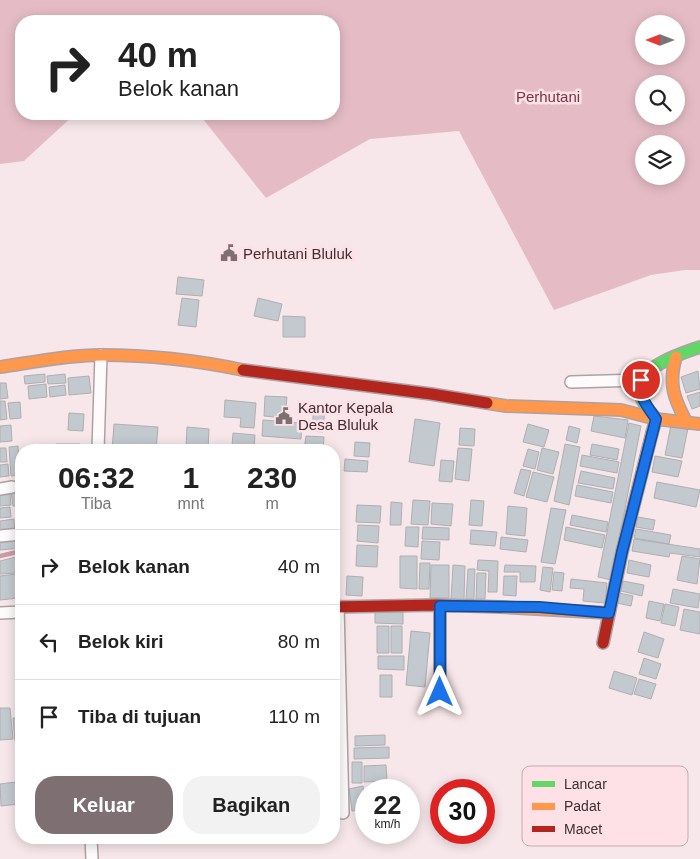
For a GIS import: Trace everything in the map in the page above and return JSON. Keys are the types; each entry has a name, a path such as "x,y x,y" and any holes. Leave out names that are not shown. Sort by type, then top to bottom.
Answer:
{"main road":[{"path":"603,643 622,552 656,419 641,396 639,389 641,380 648,371 659,364 700,347"},
{"path":"0,367 62,358 101,355 166,357 245,370 360,383 506,406 621,410 656,419 700,424"},
{"path":"676,357 671,371 673,395 688,423"},
{"path":"340,606 539,607 609,613"}],"street":[{"path":"98,444 101,355"},
{"path":"571,382 641,380"},
{"path":"0,489 12,487"},
{"path":"0,536 15,535"},
{"path":"440,606 440,692"},
{"path":"0,613 15,612"},
{"path":"340,724 343,813"},
{"path":"91,844 92,859"}],"green space":[{"name":"Perhutani","path":"0,0 700,0 700,270 685,270 651,275 554,310 459,131 370,139 266,198 204,120 340,120 340,15 15,15 15,120 68,120 24,161 0,164"}],"building":[{"path":"178,277 204,280 202,296 176,294"},
{"path":"182,298 199,300 196,327 178,325"},
{"path":"258,298 282,304 278,321 254,316"},
{"path":"283,316 305,317 305,337 283,337"},
{"path":"698,371 700,389 686,393 681,377"},
{"path":"45,374 45,382 25,384 24,376"},
{"path":"65,374 66,383 48,384 47,376"},
{"path":"89,376 91,393 69,395 68,378"},
{"path":"0,383 6,383 8,398 0,399"},
{"path":"46,384 47,397 29,399 28,386"},
{"path":"65,385 66,395 50,397 49,387"},
{"path":"700,392 700,406 692,409 687,396"},
{"path":"265,396 287,397 285,418 264,416"},
{"path":"225,400 256,403 254,428 240,427 241,418 224,417"},
{"path":"0,401 5,401 7,419 0,420"},
{"path":"20,402 21,418 10,419 8,403"},
{"path":"314,405 325,406 323,432 312,431"},
{"path":"69,413 84,414 83,431 68,430"},
{"path":"594,416 628,420 625,438 591,431"},
{"path":"415,419 440,423 434,466 409,462"},
{"path":"263,420 302,423 301,439 262,436"},
{"path":"629,423 641,426 611,580 598,577"},
{"path":"114,424 158,427 157,444 112,444"},
{"path":"528,424 549,430 544,447 523,442"},
{"path":"11,425 12,441 0,442 0,426"},
{"path":"671,425 688,428 682,458 665,455"},
{"path":"569,426 580,429 577,443 566,440"},
{"path":"187,427 209,429 208,444 186,444"},
{"path":"460,428 475,429 474,446 459,445"},
{"path":"233,433 255,435 254,444 232,444"},
{"path":"306,436 324,437 323,444 305,444"},
{"path":"355,442 370,443 369,457 354,456"},
{"path":"565,444 580,447 569,505 554,501"},
{"path":"592,444 619,449 617,460 590,455"},
{"path":"15,446 15,476 11,476 9,447"},
{"path":"0,448 6,448 7,462 0,462"},
{"path":"458,448 472,449 469,481 455,479"},
{"path":"542,448 559,452 553,474 537,470"},
{"path":"528,449 539,452 535,469 523,466"},
{"path":"582,455 619,462 617,473 580,466"},
{"path":"655,456 682,461 678,477 652,472"},
{"path":"345,459 368,461 367,472 344,471"},
{"path":"441,460 454,461 452,482 439,481"},
{"path":"8,464 9,476 0,477 0,465"},
{"path":"521,469 531,471 524,496 514,493"},
{"path":"581,471 615,478 613,489 578,483"},
{"path":"533,472 554,477 547,502 526,497"},
{"path":"657,482 700,490 696,507 654,498"},
{"path":"577,485 613,492 611,503 575,496"},
{"path":"11,491 15,491 15,506 13,506"},
{"path":"10,494 11,505 0,506 0,495"},
{"path":"413,500 430,501 428,525 411,524"},
{"path":"471,500 484,501 482,526 469,525"},
{"path":"391,502 402,503 401,525 390,525"},
{"path":"432,503 453,504 451,526 431,524"},
{"path":"357,505 381,506 380,523 356,522"},
{"path":"508,506 527,508 525,536 506,534"},
{"path":"10,507 11,517 0,518 0,508"},
{"path":"551,508 566,510 555,564 541,562"},
{"path":"572,515 608,522 606,532 570,525"},
{"path":"638,517 655,520 653,530 636,527"},
{"path":"14,519 15,533 0,535 0,521"},
{"path":"358,525 379,526 378,543 357,541"},
{"path":"406,527 419,527 418,547 405,546"},
{"path":"423,527 449,528 449,540 422,539"},
{"path":"566,527 605,535 602,548 564,540"},
{"path":"636,529 671,535 669,544 634,538"},
{"path":"471,530 497,532 495,546 470,544"},
{"path":"15,537 15,549 0,550 0,538"},
{"path":"501,537 528,540 526,552 500,549"},
{"path":"634,539 700,549 700,557 670,553 669,557 632,551"},
{"path":"422,541 440,542 439,560 421,559"},
{"path":"357,545 378,546 377,567 356,566"},
{"path":"400,556 417,556 417,589 400,588"},
{"path":"682,556 700,559 697,584 677,580"},
{"path":"15,557 15,573 0,574 0,561"},
{"path":"478,560 498,561 497,592 488,592 489,571 477,570"},
{"path":"629,560 651,565 649,577 627,573"},
{"path":"420,563 430,563 429,589 419,589"},
{"path":"431,565 449,565 449,598 430,598"},
{"path":"453,565 465,566 464,600 451,599"},
{"path":"505,565 536,566 535,582 520,582 520,572 504,572"},
{"path":"543,567 553,568 550,592 540,590"},
{"path":"468,569 475,569 474,599 466,599"},
{"path":"554,572 564,573 562,591 552,590"},
{"path":"477,573 486,573 485,599 476,599"},
{"path":"15,574 15,598 0,600 0,576"},
{"path":"347,576 363,577 362,596 346,595"},
{"path":"504,576 517,576 516,596 503,595"},
{"path":"571,579 607,583 605,603 583,601 584,589 570,588"},
{"path":"623,581 644,585 642,596 621,591"},
{"path":"673,589 700,594 698,608 670,603"},
{"path":"619,593 633,596 631,606 617,603"},
{"path":"649,601 664,604 660,621 646,618"},
{"path":"665,604 679,607 675,626 661,623"},
{"path":"684,609 700,612 700,634 680,630"},
{"path":"375,611 403,611 403,624 375,623"},
{"path":"377,626 389,626 389,653 377,653"},
{"path":"391,626 402,626 402,653 391,653"},
{"path":"411,631 430,633 425,687 406,685"},
{"path":"644,632 664,639 658,658 638,652"},
{"path":"378,656 404,656 404,670 378,669"},
{"path":"644,658 661,664 656,679 639,674"},
{"path":"614,671 637,678 632,695 609,688"},
{"path":"380,675 392,675 392,697 380,697"},
{"path":"639,679 656,684 651,699 634,694"},
{"path":"0,708 10,708 13,739 0,740"},
{"path":"13,718 15,718 15,741"},
{"path":"385,735 385,745 355,746 355,736"},
{"path":"389,747 389,758 354,759 354,748"},
{"path":"352,762 362,762 362,779 355,779 355,783 352,783"},
{"path":"386,765 387,779 364,779 364,766"},
{"path":"15,782 15,804 1,806 0,784"},
{"path":"355,788 355,811 352,811 349,789"}],"waterway":[{"path":"0,556 15,552"}],"traffic: fast":[{"path":"652,433 656,419 641,397 640,388 642,380 655,367 700,347"}],"traffic: slow":[{"path":"0,367 64,357 102,355 173,359 243,370"},
{"path":"676,357 673,375 674,391 687,423"},
{"path":"487,403 506,406 621,410 656,419 700,424"},
{"path":"501,607 609,613"}],"traffic: jam":[{"path":"243,370 487,403"},
{"path":"603,643 622,552 652,433"},
{"path":"340,607 437,605 501,607"}],"place":[{"name":"Perhutani Bluluk","path":"229,253"},
{"name":"Kantor Kepala Desa Bluluk","path":"284,416"}],"route":[{"path":"440,692 440,606 539,607 609,613 622,552 656,419 641,396 639,389 641,380"}]}
